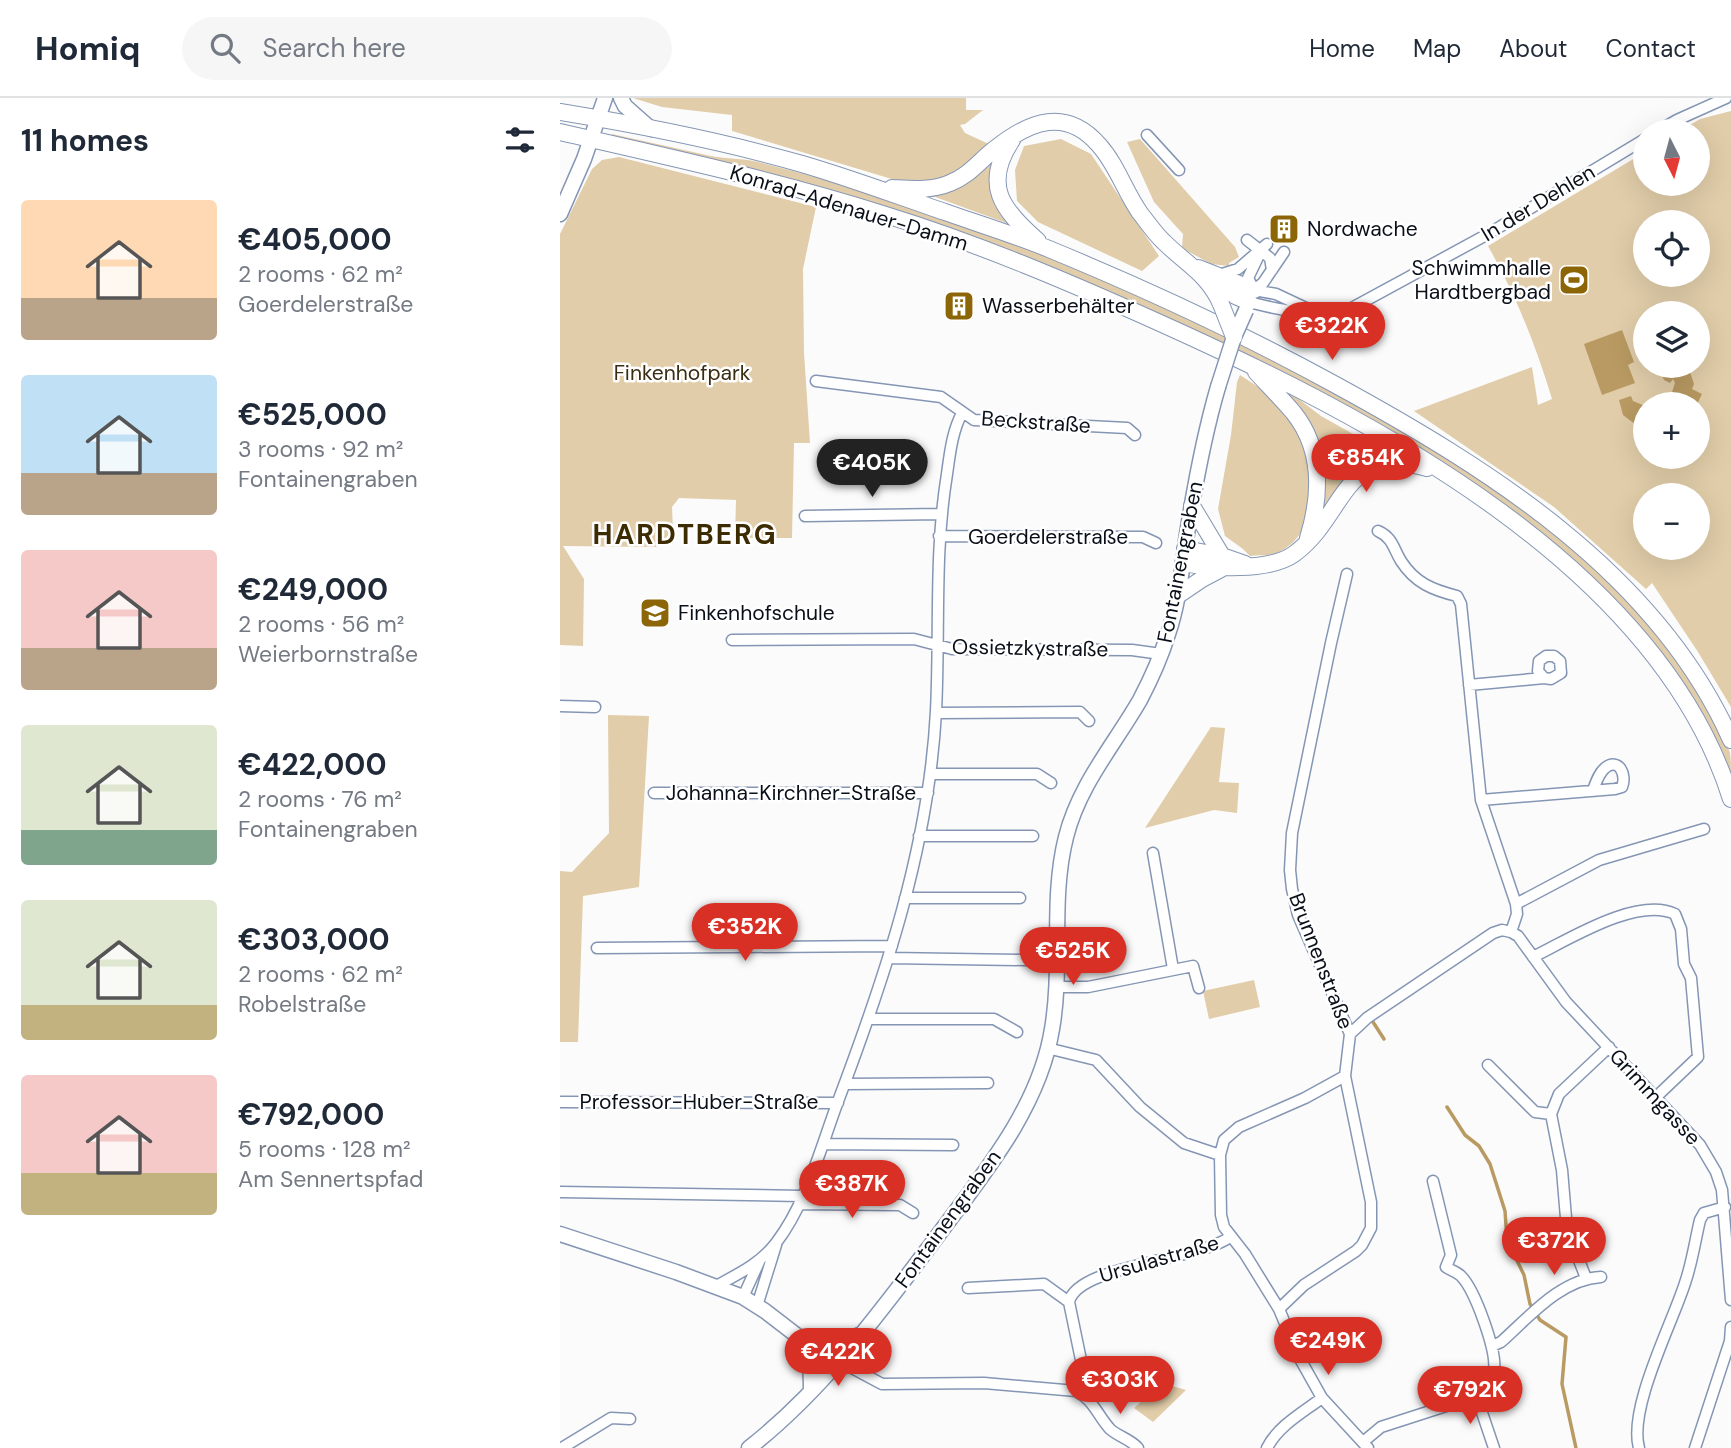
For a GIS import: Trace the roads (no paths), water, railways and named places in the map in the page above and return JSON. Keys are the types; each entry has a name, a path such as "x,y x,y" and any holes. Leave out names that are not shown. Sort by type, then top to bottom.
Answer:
{"main road":[{"name":"Konrad-Adenauer-Damm","path":"560,112 802,164 876,188 1045,247 1169,300 1315,374 1452,453 1536,510 1610,574 1669,640 1702,687 1731,740"},
{"path":"876,188 932,189 951,183 969,173 1016,134 1036,124 1058,122 1082,129 1105,152 1136,207 1164,243 1194,267 1250,301"},
{"name":"Konrad-Adenauer-Damm","path":"560,132 701,163 887,215 992,252 1247,362 1340,412 1442,473 1503,514 1586,582 1629,625 1671,680 1708,744 1731,800"},
{"path":"1016,134 1001,156 998,189 1003,206 1015,222 1045,247"},
{"path":"1216,281 1221,304 1234,337"},
{"path":"1247,362 1295,414 1309,442 1318,471 1316,512 1307,541"},
{"path":"1184,556 1247,565 1273,564 1293,554 1324,525 1347,487 1362,472 1397,463 1442,473"},
{"path":"1192,506 1223,562"},
{"path":"1177,596 1223,562"}],"street":[{"path":"560,214 605,98"},
{"path":"621,98 625,106 653,130"},
{"path":"1679,119 1726,98"},
{"path":"1147,135 1179,170"},
{"name":"In der Dehlen","path":"1250,301 1276,294 1316,313 1350,309 1488,234 1633,146"},
{"path":"1247,240 1264,245 1272,270"},
{"path":"1216,281 1238,269 1264,245"},
{"name":"Fontainengraben","path":"1250,301 1248,278 1264,245"},
{"name":"Fontainengraben","path":"749,1448 811,1391 863,1333 1009,1136 1028,1100 1052,1029 1060,866 1066,836 1089,780 1140,699 1170,631 1207,426 1218,387 1234,337 1250,301 1282,251"},
{"name":"Beckstraße","path":"816,381 941,397 974,419 1127,428 1135,435"},
{"name":"Goerdelerstraße","path":"743,1297 759,1262 776,1242 800,1200 823,1144 869,1019 905,898 928,793 936,713 940,514 954,429 962,413"},
{"name":"Goerdelerstraße","path":"805,516 940,514"},
{"path":"1350,1034 1367,1018 1493,933 1502,930 1511,932 1517,914 1481,800 1461,604 1457,596 1429,588 1419,582 1404,566 1388,536 1378,531"},
{"name":"Goerdelerstraße","path":"939,536 1143,537 1156,543"},
{"name":"Brunnenstraße","path":"1279,1309 1304,1285 1356,1251 1371,1228 1371,1202 1345,1076 1350,1034 1298,915 1290,870 1292,833 1348,574"},
{"name":"Ossietzkystraße","path":"732,640 914,639 952,649 1132,650 1161,654"},
{"path":"1469,685 1544,678"},
{"path":"560,706 595,707"},
{"path":"936,713 1080,712 1089,721"},
{"path":"930,774 1037,774 1051,783"},
{"path":"1481,800 1593,790"},
{"name":"Johanna-Kirchner-Straße","path":"654,793 928,793"},
{"path":"1516,904 1599,860 1704,829"},
{"path":"919,836 1033,836"},
{"path":"1153,853 1173,970"},
{"path":"905,898 1020,898"},
{"path":"1533,957 1624,914 1659,909 1675,914 1682,929 1684,964 1691,978 1698,1057 1657,1097"},
{"name":"Grimmgasse","path":"1511,932 1518,936 1566,1002 1700,1145 1716,1172 1725,1207 1731,1300"},
{"path":"597,948 892,946"},
{"path":"889,958 1025,960"},
{"path":"1056,987 1088,987 1194,966 1199,988"},
{"path":"869,1019 994,1020 1017,1032"},
{"path":"1586,1278 1567,1230 1561,1162 1551,1114 1559,1094 1609,1047"},
{"path":"1047,1048 1096,1060 1140,1107 1184,1143 1220,1155"},
{"path":"1488,1065 1535,1112 1551,1114"},
{"path":"1345,1076 1305,1098 1239,1127 1224,1140 1220,1155 1221,1215 1230,1237 1245,1254 1279,1309 1299,1357 1322,1398 1366,1445 1381,1427 1476,1395 1485,1388 1492,1376 1492,1346 1477,1306 1461,1276 1446,1267 1451,1255 1433,1181"},
{"path":"846,1084 988,1083"},
{"name":"Professor-Huber-Straße","path":"560,1102 838,1103"},
{"path":"823,1144 953,1145"},
{"path":"560,1192 901,1205 914,1213"},
{"path":"1639,1448 1636,1437 1643,1399 1686,1281 1700,1220 1704,1213 1725,1207"},
{"path":"560,1234 743,1297 815,1348 882,1384 984,1383 1076,1391 1084,1395 1111,1429 1131,1440 1138,1448"},
{"name":"Ursulastraße","path":"1069,1302 1070,1293 1090,1280 1114,1271 1207,1249 1230,1237"},
{"name":"Goerdelerstraße","path":"758,1306 776,1242"},
{"name":"Goerdelerstraße","path":"716,1286 759,1262"},
{"path":"1492,1346 1502,1342 1559,1292 1586,1278 1601,1277"},
{"path":"968,1288 1044,1284 1069,1302 1087,1389 1084,1395"},
{"path":"1695,1448 1730,1341 1731,1327"},
{"path":"794,1332 813,1342 832,1344 848,1342 863,1333"},
{"path":"794,1332 808,1355 811,1391"},
{"path":"832,1344 839,1361"},
{"path":"1476,1395 1494,1448"},
{"path":"1267,1448 1274,1435 1322,1398"},
{"path":"562,1448 611,1418 630,1419"}],"waterway":[{"path":"1373,1022 1384,1039"},
{"path":"1447,1107 1465,1135 1479,1146 1490,1164 1505,1211 1507,1240 1524,1275 1530,1304 1540,1320 1566,1337 1562,1384 1576,1448"}],"place":[{"name":"Nordwache","path":"1284,229"},
{"name":"Schwimmhalle Hardtbergbad","path":"1574,280"},
{"name":"Wasserbehälter","path":"959,306"},
{"name":"Finkenhofschule","path":"655,613"}],"district":[{"name":"HARDTBERG","path":"685,534"}],"park label":[{"name":"Finkenhofpark","path":"682,373"}]}
